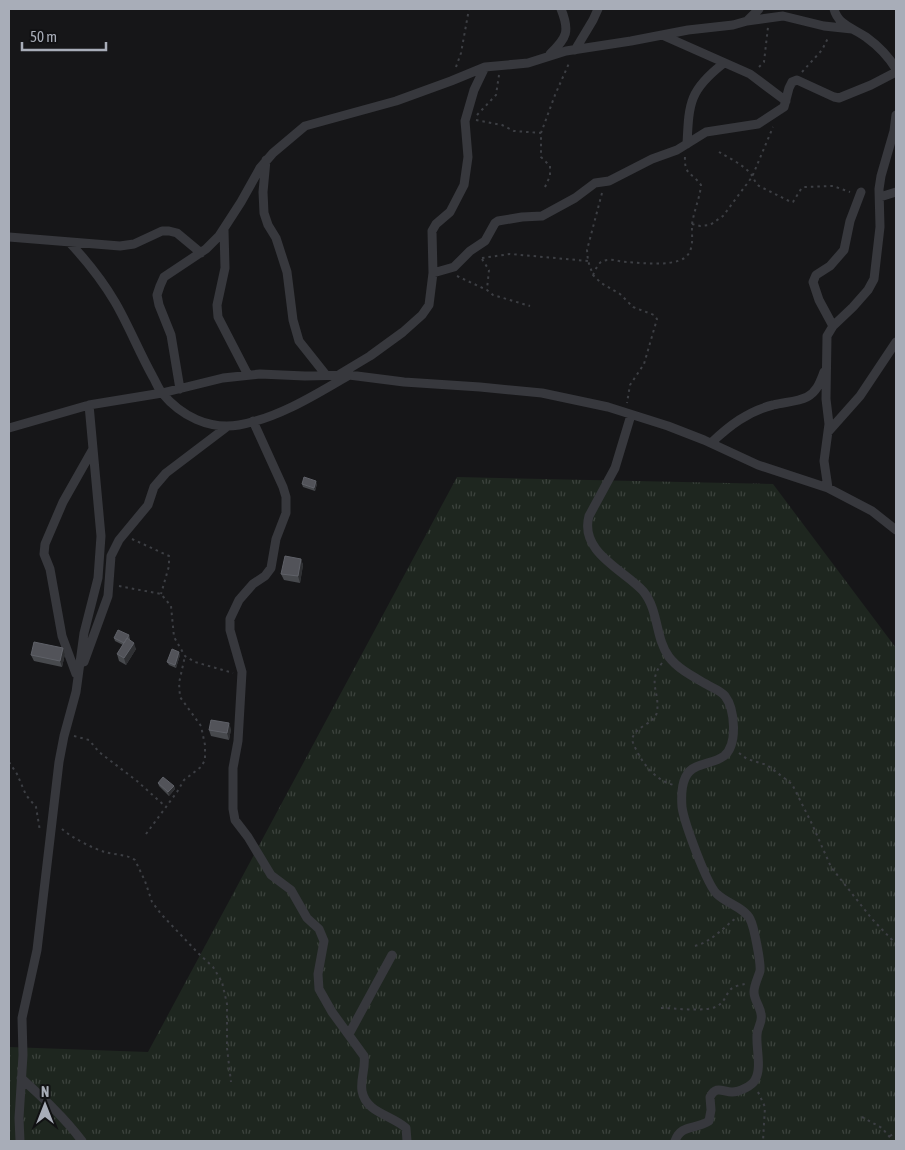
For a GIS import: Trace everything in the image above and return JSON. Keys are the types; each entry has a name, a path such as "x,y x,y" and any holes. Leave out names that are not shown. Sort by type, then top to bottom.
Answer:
{"street":[{"path":"548,56 562,43 567,27 560,9"},
{"path":"575,50 598,9"},
{"path":"747,21 759,9"},
{"path":"433,273 454,267 485,241 496,222 522,217 542,216 575,198 595,183 611,179 652,158 678,150 706,132 760,124 784,107 787,91 791,84 797,80 838,98 871,85 896,69 866,37 842,23 834,9"},
{"path":"180,389 171,335 157,295 164,277 200,253 219,236 266,160 305,126 396,101 485,67 528,63 575,50 782,16 833,27 852,29"},
{"path":"661,35 750,74 786,101"},
{"path":"687,144 689,110 694,94 702,82 724,63"},
{"path":"340,375 390,341 422,314 429,305 433,273 432,232 436,224 450,212 464,186 468,168 465,128 474,90 485,67"},
{"path":"828,488 824,461 829,424 826,399 827,336 833,326 853,307 872,284 880,227 881,176 894,131 896,115"},
{"path":"266,160 263,192 264,213 268,225 276,238 287,272 296,334 326,375"},
{"path":"833,326 819,300 813,282 816,275 830,266 844,250 850,221 861,192"},
{"path":"880,197 896,192"},
{"path":"224,230 226,268 216,305 218,317 248,375"},
{"path":"9,236 120,246 134,244 162,232 170,232 176,233 200,253"},
{"path":"69,242 93,268 115,303 162,393 186,415 203,423 228,426 253,421 308,399 349,375"},
{"path":"828,432 860,396 896,342"},
{"path":"711,443 734,422 771,405 807,397 816,390 826,369"},
{"path":"9,428 89,406 162,393 223,378 260,374 349,375 404,382 542,393 608,408 668,426 758,465 828,488 872,511 896,530"},
{"path":"76,692 84,633 98,578 101,536 89,406"},
{"path":"629,414 615,468 586,525 598,552 615,569 642,590 651,603 665,649 670,658 678,666 723,693 726,698 734,722 728,752 723,757 694,767 685,777 682,807 689,832 708,882 717,894 749,916 754,928 760,966 754,994 761,1014 762,1024 757,1036 758,1074 753,1084 737,1091 729,1092 722,1089 715,1091 710,1097 711,1110 708,1121 694,1128 678,1132 674,1141"},
{"path":"253,421 283,487 286,498 286,513 276,539 271,568 239,600 230,619 230,630 242,675 238,741 233,768 233,809 235,820 248,837 271,875 291,890 308,918 319,930 324,941 318,974 319,989 332,1012 364,1056 366,1064 362,1090 364,1098 371,1108 403,1125 407,1132 406,1141"},
{"path":"20,1141 19,1118 23,1061 22,1018 37,950 59,762 88,648 108,596 112,553 123,535 148,505 154,487 162,477 228,426"},
{"path":"78,678 62,636 50,569 44,554 45,544 63,502 93,449"},
{"path":"349,1034 392,955"},
{"path":"21,1078 52,1106 82,1141"}],"path":[{"path":"451,81 462,53 469,9"},
{"path":"750,74 764,62 769,17"},
{"path":"797,80 807,64 822,50 833,27"},
{"path":"545,188 550,176 550,166 541,157 541,133 575,50"},
{"path":"465,128 496,96 500,66"},
{"path":"474,119 502,125 514,131 541,133"},
{"path":"692,224 705,226 718,221 752,176 773,126"},
{"path":"593,275 599,264 609,260 668,264 686,257 692,242 692,224 701,186 690,176 685,168 687,144"},
{"path":"719,152 742,166 759,186 790,202 793,202 801,189 804,188 833,186 847,192 861,192"},
{"path":"611,179 610,186 601,193 589,242 588,261 593,275 601,283 620,294 633,307 654,315 657,319 644,364 630,385 629,414"},
{"path":"474,250 482,258 489,270 487,290"},
{"path":"482,258 510,254 588,261"},
{"path":"448,270 461,279 487,290 493,295 530,306"},
{"path":"123,535 169,556 169,566 161,594"},
{"path":"110,584 161,594 171,606 174,637 185,656 195,662 242,675"},
{"path":"665,649 664,659 654,676 657,712 652,720 633,735 632,740 650,772 659,780 683,787"},
{"path":"146,834 184,780 200,767 205,760 205,745 201,726 180,697 179,683 185,656"},
{"path":"65,733 89,740 99,752 132,777 166,807"},
{"path":"731,743 742,756 767,765 792,784 832,867 872,919 896,944"},
{"path":"9,762 17,774 26,795 36,807 40,830 49,849"},
{"path":"52,821 68,834 101,851 122,854 135,860 146,881 152,902 160,914 218,973 227,1004 227,1048 231,1082"},
{"path":"695,946 711,939 717,932 744,913"},
{"path":"661,1008 713,1008 723,1002 731,989 757,980"},
{"path":"753,1084 765,1107 762,1141"},
{"path":"862,1117 882,1128 893,1141"},
{"path":"890,1136 896,1132"}],"green space":[{"path":"457,477 773,484 896,648 896,1141 9,1141 9,1047 148,1052"}],"building":[{"path":"304,477 316,481 314,488 302,484"},
{"path":"285,556 301,559 298,576 281,574"},
{"path":"118,630 129,635 124,643 114,638"},
{"path":"127,638 134,643 124,658 117,654"},
{"path":"34,642 63,648 60,661 31,655"},
{"path":"172,649 179,652 175,665 167,662"},
{"path":"211,720 229,723 227,733 209,730"},
{"path":"163,777 174,786 168,792 158,783"}]}
